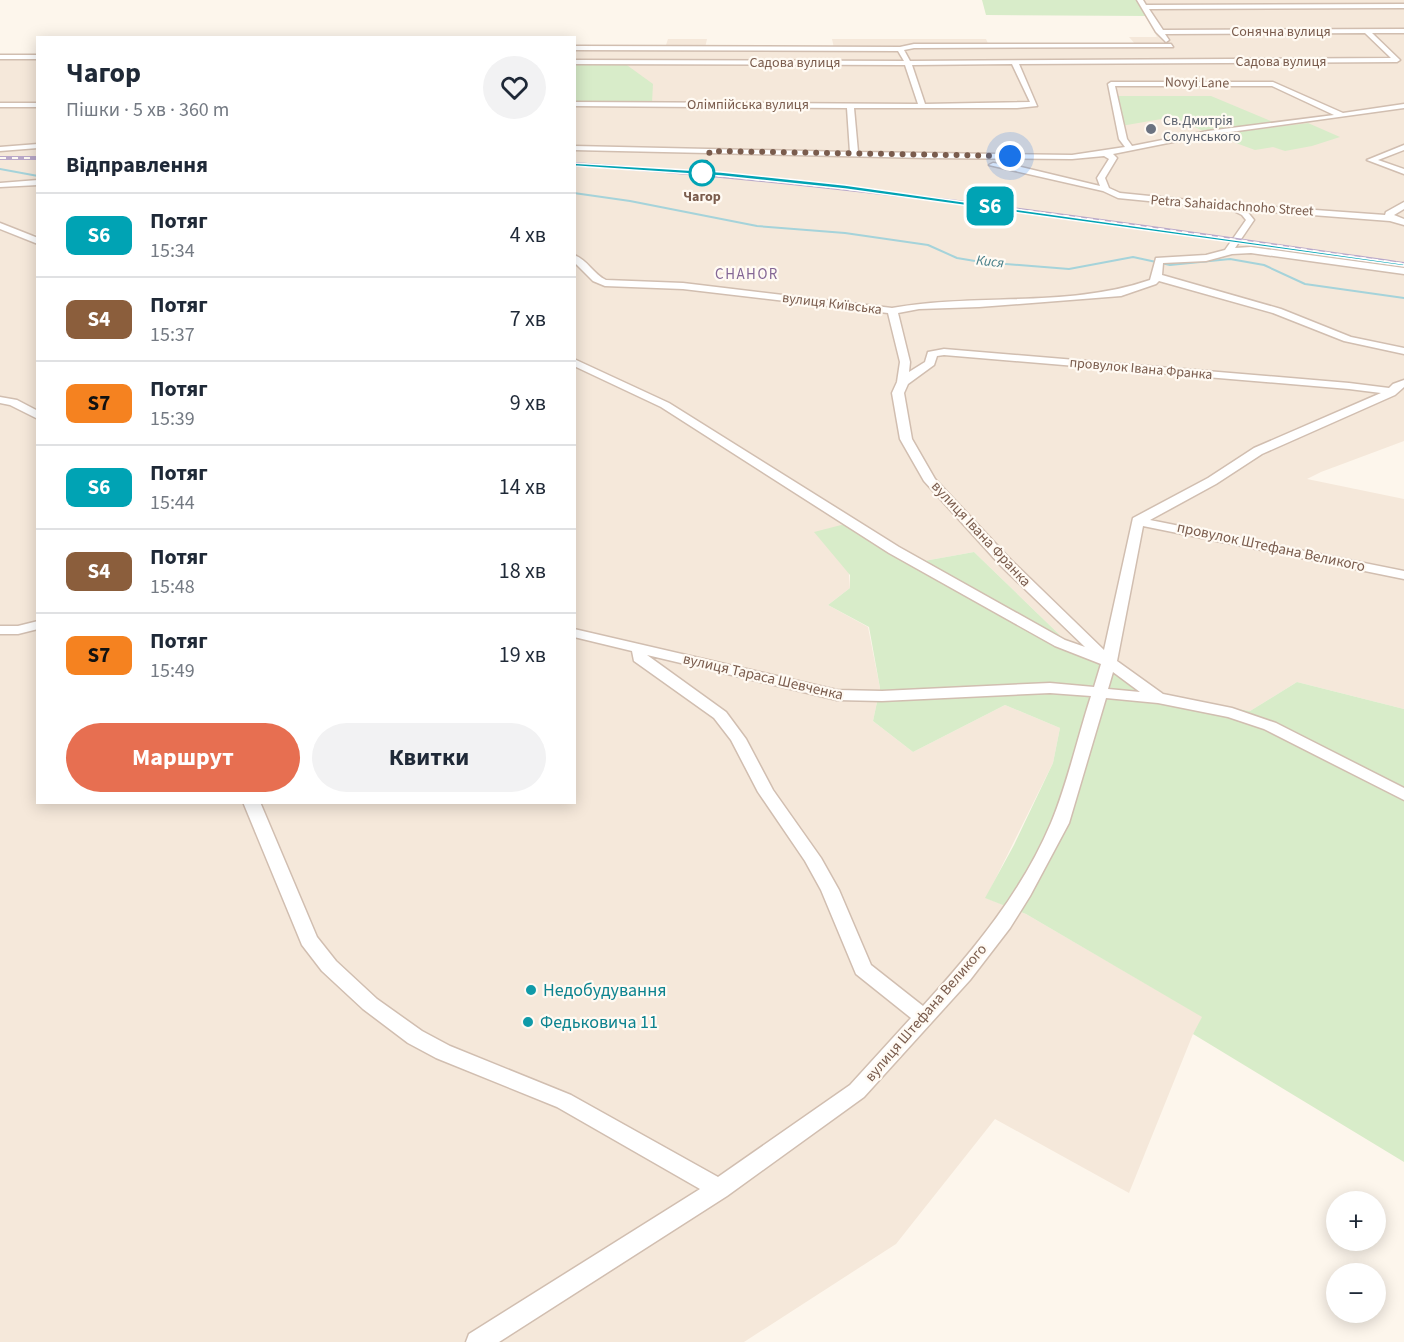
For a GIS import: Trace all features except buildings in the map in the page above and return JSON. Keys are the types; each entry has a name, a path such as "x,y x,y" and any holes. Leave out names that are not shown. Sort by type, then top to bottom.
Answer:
{"street":[{"path":"1141,3 1404,6"},
{"path":"1141,3 1159,32 1186,62"},
{"name":"Сонячна вулиця","path":"1159,32 1404,31"},
{"name":"Садова вулиця","path":"576,62 1015,63 1397,60 1367,32"},
{"path":"576,48 900,49 914,46 1171,46"},
{"path":"900,49 908,63 922,106"},
{"path":"0,57 36,57"},
{"path":"1199,62 1206,69"},
{"name":"Олімпійська вулиця","path":"576,104 1017,106 1034,104 1015,63"},
{"path":"1212,76 1218,83"},
{"name":"Novyi Lane","path":"1129,147 1123,139 1111,84 1273,84 1346,116"},
{"path":"25,105 36,97"},
{"path":"0,105 36,105"},
{"path":"850,105 854,155"},
{"path":"1346,116 1404,106"},
{"path":"576,148 854,155 1072,157 1106,153 1208,133 1404,111"},
{"path":"0,149 36,146"},
{"path":"1404,147 1371,160 1404,172"},
{"path":"1105,189 1101,178 1113,158 1106,153"},
{"name":"Petra Sahaidachnoho Street","path":"927,156 935,163 1006,166 1105,189 1132,198 1391,218 1404,222"},
{"path":"0,185 36,182"},
{"path":"1391,218 1390,212 1404,205"},
{"path":"1219,206 1239,210 1250,218 1228,252"},
{"path":"0,226 36,240"},
{"path":"1404,271 1251,250 1228,252 1209,257 1166,258 1157,268 1352,340 1404,351"},
{"name":"вулиця Київська","path":"576,259 587,265 595,280 605,283 683,286 892,311 919,306 1112,295 1142,288 1157,268"},
{"path":"576,264 577,271"},
{"name":"вулиця Івана Франка","path":"892,311 905,362 903,382 898,393 906,439 930,481 1006,563 1109,662"},
{"name":"провулок Івана Франка","path":"903,382 930,363 932,354 946,352 1349,386 1398,388"},
{"path":"576,363 665,405 904,556 1060,644 1109,662 1158,698"},
{"path":"1138,521 1212,481 1258,451 1398,388"},
{"path":"0,400 13,402 36,415"},
{"name":"вулиця Штефана Великого","path":"478,1342 719,1189 857,1091 963,975 1003,923 1024,891 1060,823 1109,662 1138,521"},
{"name":"провулок Штефана Великого","path":"1138,521 1404,575"},
{"path":"0,630 18,630 36,626"},
{"name":"вулиця Тараса Шевченка","path":"576,633 801,689 847,696 1050,688 1158,698 1232,714 1270,726 1404,795"},
{"path":"640,649 639,658 720,715 738,739 766,792 830,890 863,969 925,1018"},
{"path":"252,804 309,940 329,966 370,1004 415,1037 443,1052 564,1101 719,1189"}],"shaded area":[{"path":"1137,0 1404,0 1404,441 1307,479 1404,499 1404,709 1297,682 1250,711 1144,694 1067,642 974,552 924,561 902,560 845,524 850,588 828,605 868,627 880,688 873,721 913,752 1005,705 1060,728 1053,763 986,898 1026,914 1203,1017 1193,1034 1129,1193 995,1119 896,1244 744,1342 0,1342 0,56 36,56 36,234 31,235 36,237 36,804 576,804 576,48 665,48 668,39 707,39 705,48 834,48 832,39 986,39 989,46 1136,45 1129,37 1157,37","holes":["1173,117 1272,122 1203,131"]}],"green space":[{"path":"982,0 1137,0 1147,16 986,15"},
{"path":"576,63 624,63 653,84 652,103 576,101"},
{"path":"1111,96 1211,96 1273,122 1203,131 1173,117 1121,126"},
{"path":"1308,123 1340,137 1312,146 1285,151 1273,147 1255,150 1214,135"},
{"path":"845,524 902,560 924,561 974,552 1067,642 1109,662 1144,694 1250,711 1297,682 1404,709 1404,1162 1193,1034 1202,1017 1026,914 985,898 1014,845 1053,763 1060,728 1005,705 913,752 873,721 880,688 869,627 828,605 850,588 850,575 814,532"}],"waterway":[{"name":"Кися","path":"0,169 36,176"},
{"name":"Кися","path":"576,193 630,201 757,226 845,233 928,245 957,258 981,262 1069,269 1133,257 1170,265 1230,259 1264,265 1305,284 1404,298"}],"railway":[{"path":"0,158 36,158"},
{"path":"576,164 886,193 1404,264"}],"train":[{"name":"S6","path":"576,164 769,178 939,198 1404,264"}],"place":[{"name":"Св.Дмитрія Солунського","path":"1151,129"},
{"name":"Чагор","path":"702,173"},
{"name":"Недобудування","path":"531,990"},
{"name":"Федьковича 11","path":"528,1022"}],"district":[{"name":"CHAHOR","path":"747,274"}],"route":[{"path":"702,173 710,151 1010,156"}]}
